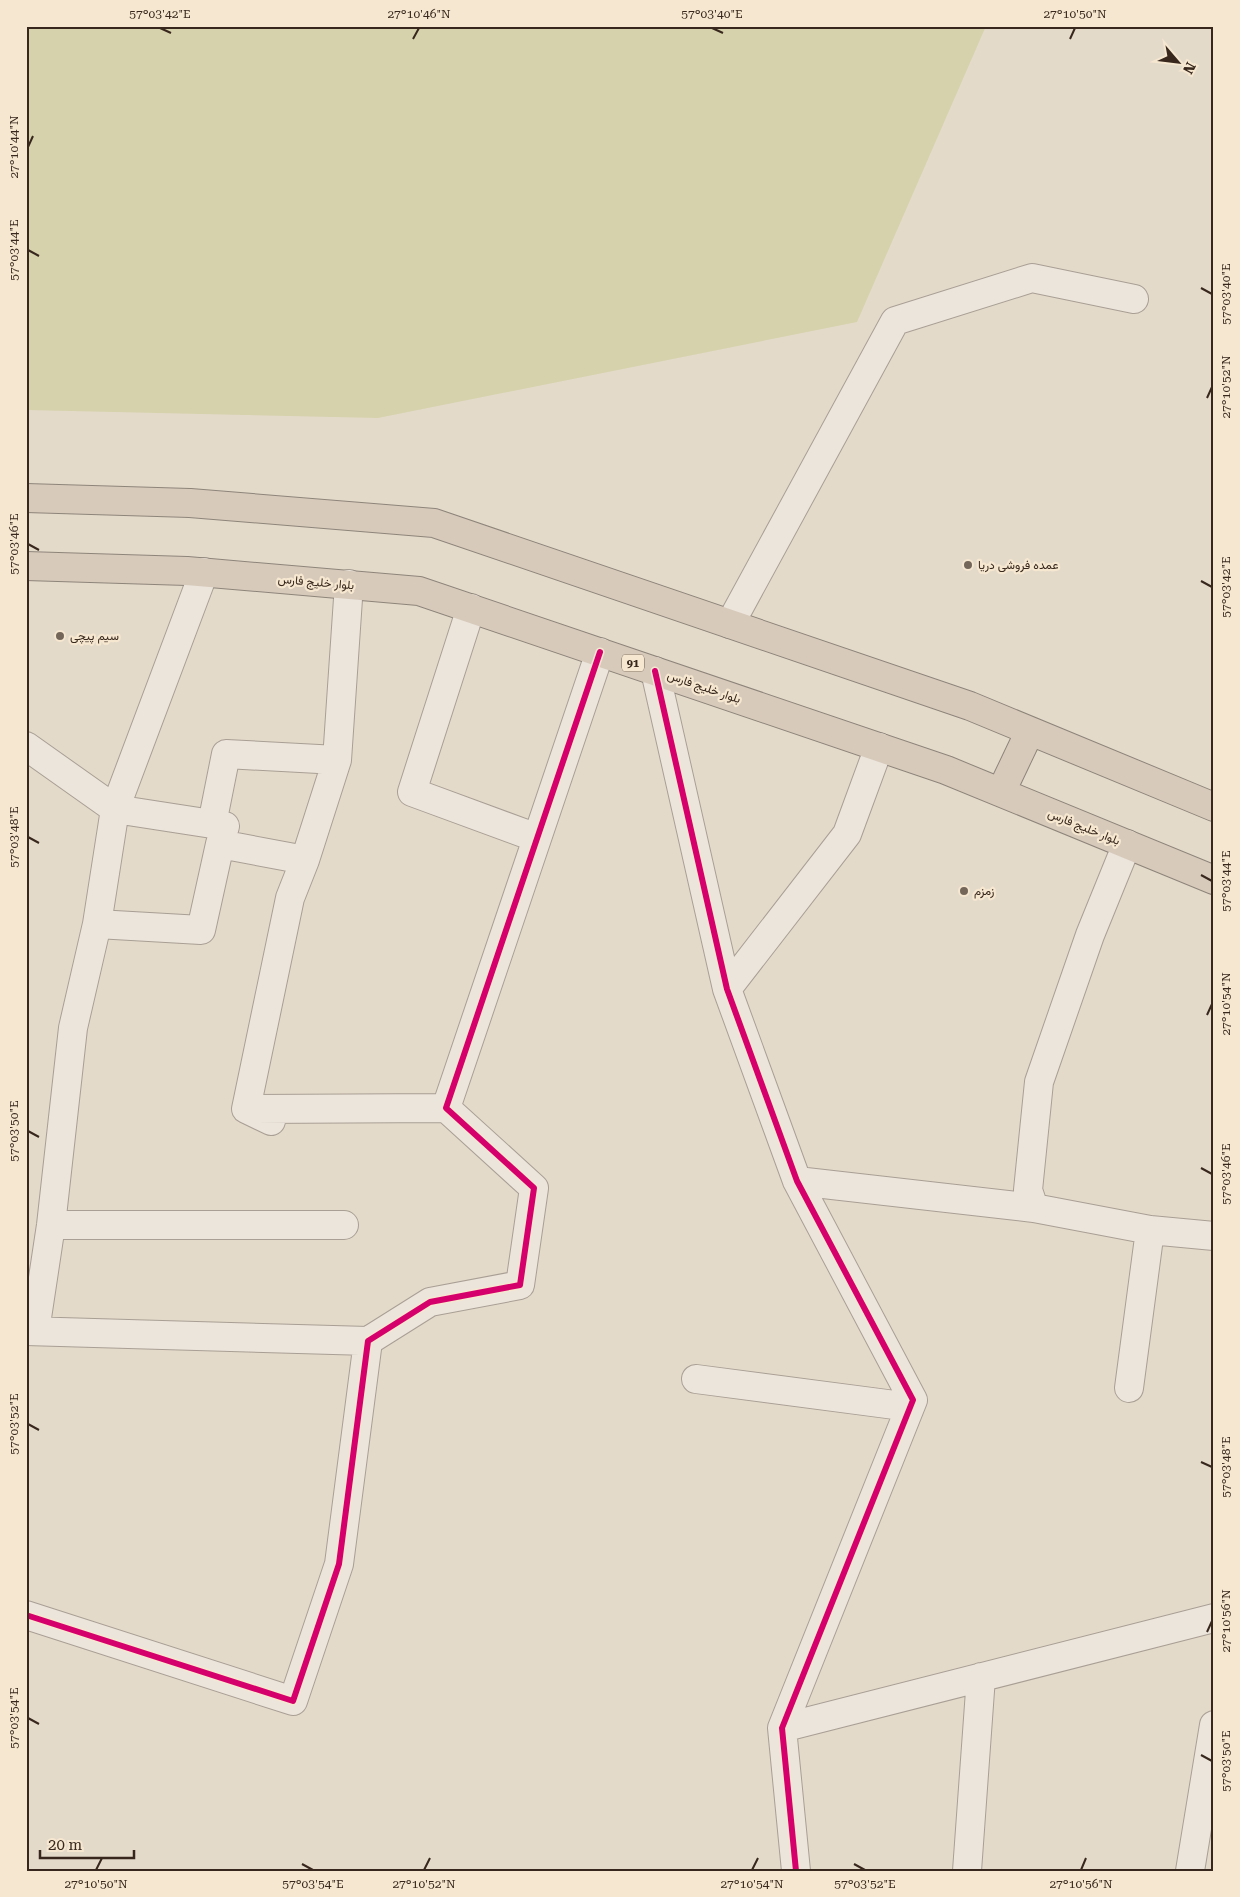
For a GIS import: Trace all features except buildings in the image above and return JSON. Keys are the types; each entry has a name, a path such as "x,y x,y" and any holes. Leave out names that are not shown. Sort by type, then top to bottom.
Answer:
{"highway":[{"path":"26,498 190,503 434,524 970,706 1214,807"},
{"name":"بلوار خلیج فارس","path":"26,566 204,572 419,591 946,770 1214,880"},
{"path":"1001,792 1030,731"}],"street":[{"path":"730,624 895,321 1032,278 1134,299"},
{"path":"204,572 115,809 97,924 74,1028 51,1226 30,1331 368,1341 430,1302 520,1285 534,1188 446,1108 246,1109"},
{"path":"246,1109 290,898 305,860 337,760 349,584"},
{"path":"471,608 412,792 537,838"},
{"path":"446,1108 600,652"},
{"path":"655,671 727,989 797,1181 913,1400 782,1728 796,1871"},
{"path":"26,746 115,809 216,834 305,860"},
{"path":"727,989 847,834 879,747"},
{"path":"97,924 201,930 226,754 337,760"},
{"path":"1034,1208 1028,1190 1039,1082 1090,935 1127,844"},
{"path":"246,1109 271,1120"},
{"path":"797,1181 1034,1208 1150,1230 1214,1236"},
{"path":"51,1226 344,1225"},
{"path":"1129,1388 1150,1230"},
{"path":"26,1615 294,1701 339,1564 368,1341"},
{"path":"696,1378 910,1407"},
{"path":"782,1728 1214,1618"},
{"path":"967,1871 980,1677"},
{"path":"1190,1871 1214,1725"}],"shaded area":[{"path":"26,26 986,26 857,322 378,418 26,410"}],"cycle path":[{"path":"26,1615 293,1701 339,1564 368,1341 430,1302 520,1285 534,1188 446,1108 600,652"},
{"path":"655,671 727,989 797,1181 913,1400 782,1728 796,1871"}],"place":[{"name":"عمده فروشی دریا","path":"968,565"},
{"name":"سیم پیچی","path":"60,636"},
{"name":"زمزم","path":"964,891"}]}
